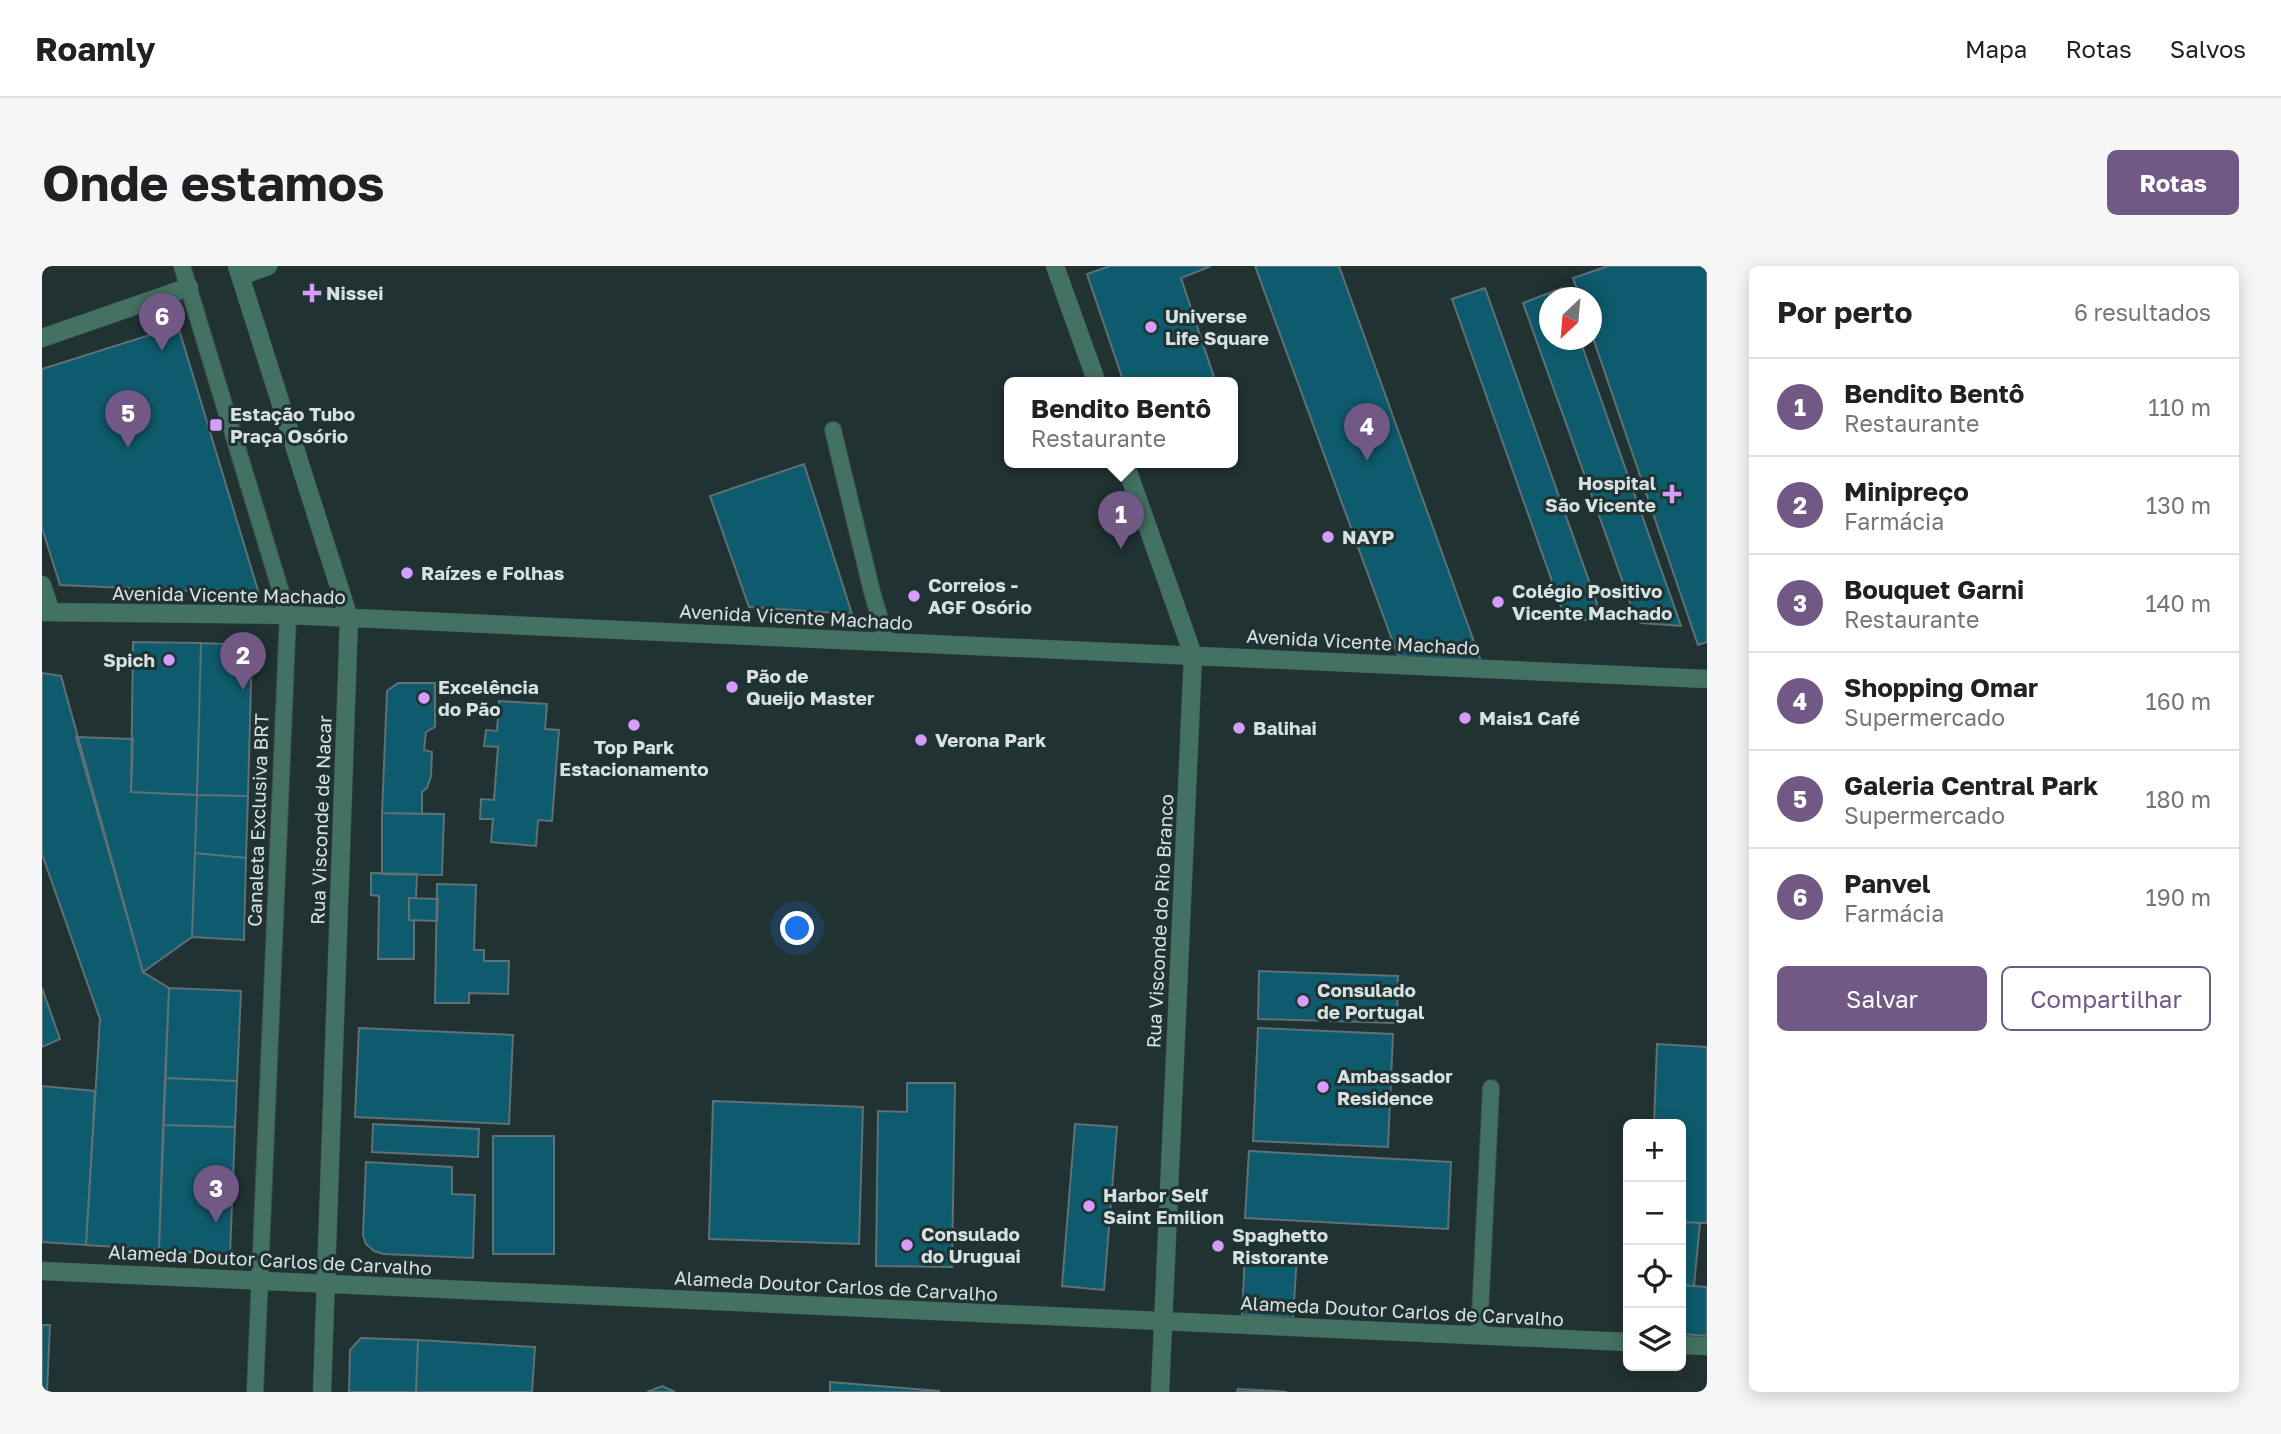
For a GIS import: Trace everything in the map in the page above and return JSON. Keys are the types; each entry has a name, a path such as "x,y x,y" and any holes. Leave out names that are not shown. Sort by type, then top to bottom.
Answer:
{"street":[{"path":"239,271 268,266"},
{"path":"1055,266 1095,377"},
{"name":"Rua Visconde de Nacar","path":"239,271 349,618 322,1392"},
{"path":"42,338 189,287"},
{"name":"Rua Visconde do Rio Branco","path":"1127,468 1193,655 1160,1392"},
{"path":"42,585 47,612"},
{"name":"Avenida Vicente Machado","path":"47,612 288,615 1707,679"},
{"name":"Alameda Doutor Carlos de Carvalho","path":"42,1271 1623,1342"},
{"path":"1686,1345 1707,1346"}],"lane":[{"name":"Canaleta Exclusiva BRT","path":"182,266 288,615 255,1392"},
{"path":"833,430 872,592 887,642"},
{"path":"1479,1335 1492,1088"}],"building":[{"name":"Universe Life Square","path":"1110,266 1211,266 1181,278 1214,377 1122,377 1087,274"},
{"path":"1255,266 1339,266 1482,664 1398,656"},
{"name":"Hospital São Vicente","path":"1608,266 1706,266 1707,642 1698,645 1597,350 1602,350 1602,287 1576,287 1573,278"},
{"path":"1485,288 1600,612 1595,621 1565,618 1452,299"},
{"path":"1539,297 1539,348 1523,303"},
{"path":"178,326 259,594 60,585 42,528 42,369"},
{"path":"1540,350 1584,350 1681,626 1641,623 1636,619"},
{"path":"804,464 852,614 749,607 710,496"},
{"path":"133,642 201,643 197,795 131,792"},
{"path":"201,643 252,645 248,796 197,795"},
{"path":"42,673 61,676 143,972 169,988 159,1250 86,1245 100,1019 42,854"},
{"path":"398,683 435,683 435,727 426,732 424,750 432,752 431,776 427,788 422,792 422,814 382,813 387,691"},
{"path":"499,701 547,704 545,729 559,730 552,821 538,820 536,846 491,842 493,819 480,819 481,799 494,800 498,747 484,746 486,730 497,731"},
{"path":"76,737 133,739 131,792 197,795 192,937 143,972"},
{"path":"197,795 248,796 246,858 195,853"},
{"path":"382,813 444,814 442,875 382,874"},
{"path":"195,853 246,858 244,940 192,937"},
{"path":"371,873 417,874 416,898 409,898 409,920 414,921 414,959 378,959 379,896 371,895"},
{"path":"437,884 476,885 474,950 484,950 484,961 509,961 508,994 469,993 469,1003 435,1003"},
{"path":"409,898 438,899 437,921 409,920"},
{"path":"1259,971 1398,976 1397,1023 1258,1019"},
{"path":"42,988 60,1039 42,1047"},
{"path":"169,988 241,991 237,1081 165,1078"},
{"path":"359,1028 513,1035 509,1124 355,1117"},
{"name":"Ambassador Residence","path":"1258,1028 1393,1034 1388,1147 1253,1141"},
{"path":"1657,1044 1707,1047 1707,1223 1686,1222 1686,1119 1654,1119"},
{"path":"165,1078 237,1081 235,1127 163,1125"},
{"path":"907,1083 955,1083 952,1267 876,1266 878,1111 907,1112"},
{"path":"42,1086 95,1091 86,1245 42,1242"},
{"path":"713,1101 863,1107 859,1244 709,1239"},
{"path":"373,1124 479,1129 478,1157 372,1152"},
{"name":"Harbor Self Saint Emilion","path":"1075,1124 1117,1127 1104,1290 1062,1286"},
{"path":"163,1125 235,1127 230,1255 159,1250"},
{"path":"493,1136 554,1136 554,1254 493,1254"},
{"path":"1249,1151 1451,1162 1448,1229 1245,1218"},
{"path":"366,1162 452,1167 452,1194 475,1195 473,1258 384,1254 374,1251 366,1244 363,1235"},
{"path":"1686,1222 1700,1223 1694,1286 1686,1285"},
{"path":"1245,1252 1297,1255 1293,1318 1242,1315"},
{"path":"1686,1285 1707,1287 1707,1336 1686,1334"},
{"path":"42,1325 50,1325 47,1392 42,1392"},
{"path":"361,1338 418,1340 416,1392 349,1392 350,1350"},
{"path":"418,1340 535,1347 532,1392 416,1392"},
{"path":"830,1382 939,1391 939,1392 830,1392"},
{"path":"662,1386 675,1392 647,1392"},
{"path":"1238,1389 1275,1391 1287,1392 1237,1392"}],"place":[{"name":"Nissei","path":"312,293"},
{"name":"Universe Life Square","path":"1151,327"},
{"name":"Panvel","path":"162,351"},
{"name":"Estação Tubo Praça Osório","path":"216,425"},
{"name":"Galeria Central Park","path":"128,448"},
{"name":"Shopping Omar","path":"1367,461"},
{"name":"Hospital São Vicente","path":"1672,494"},
{"name":"NAYP","path":"1328,537"},
{"name":"Bendito Bentô","path":"1121,549"},
{"name":"Raízes e Folhas","path":"407,573"},
{"name":"Correios - AGF Osório","path":"914,596"},
{"name":"Colégio Positivo Vicente Machado","path":"1498,602"},
{"name":"Spich","path":"169,660"},
{"name":"Pão de Queijo Master","path":"732,687"},
{"name":"Minipreço","path":"243,690"},
{"name":"Excelência do Pão","path":"424,698"},
{"name":"Mais1 Café","path":"1465,718"},
{"name":"Top Park Estacionamento","path":"634,725"},
{"name":"Balihai","path":"1239,728"},
{"name":"Verona Park","path":"921,740"},
{"name":"Consulado de Portugal","path":"1303,1001"},
{"name":"Ambassador Residence","path":"1323,1087"},
{"name":"Harbor Self Saint Emilion","path":"1089,1206"},
{"name":"Bouquet Garni","path":"216,1223"},
{"name":"Consulado do Uruguai","path":"907,1245"},
{"name":"Spaghetto Ristorante","path":"1218,1246"}]}
